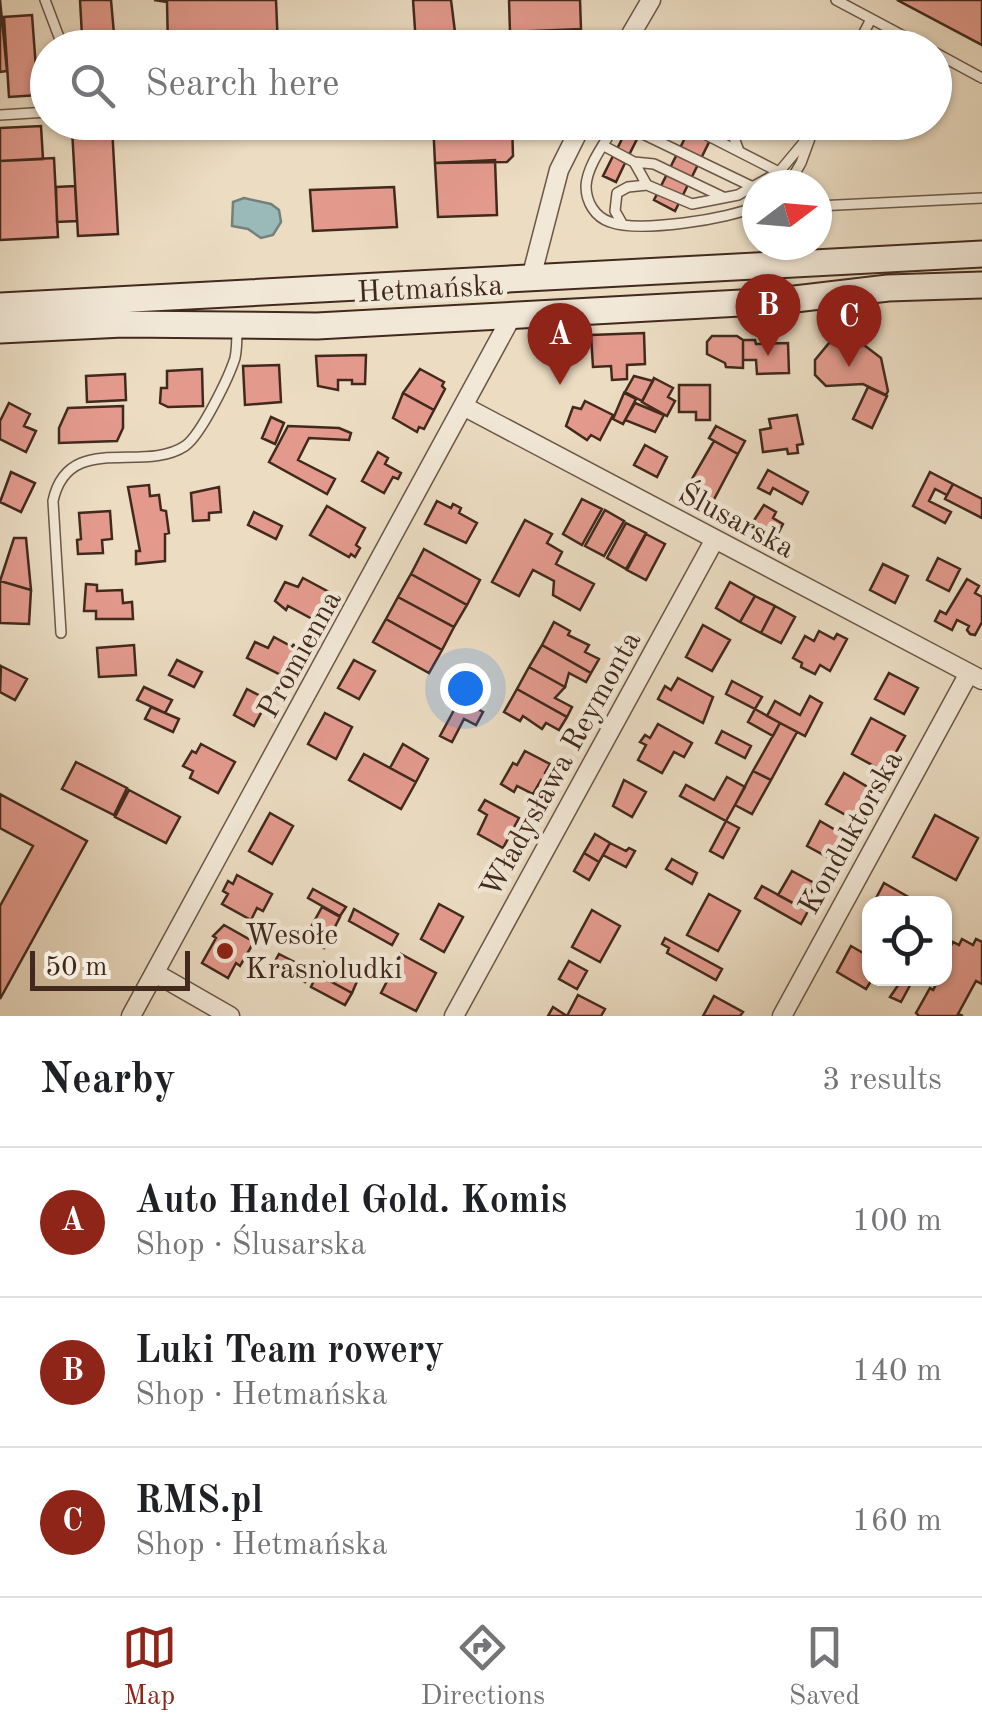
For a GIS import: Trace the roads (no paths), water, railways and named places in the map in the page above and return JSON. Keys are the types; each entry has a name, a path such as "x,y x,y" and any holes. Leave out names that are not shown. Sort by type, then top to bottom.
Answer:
{"main road":[{"name":"Hetmańska","path":"0,306 982,254"},
{"path":"630,272 621,288 626,304 634,310"},
{"path":"512,316 531,278"},
{"name":"Hetmańska","path":"0,330 123,324 238,327 395,322 778,301 888,288 982,284"},
{"path":"386,285 397,291 403,303 395,322"}],"street":[{"path":"634,30 651,0"},
{"path":"531,278 558,170 574,140"},
{"name":"Promienna","path":"132,1016 512,316"},
{"name":"Ślusarska","path":"465,407 975,678"},
{"name":"Władysława Reymonta","path":"454,1016 715,539"},
{"name":"Konduktorska","path":"782,1016 975,678"},
{"path":"155,973 230,1016"}],"lane":[{"path":"45,0 56,30"},
{"path":"836,0 892,30"},
{"path":"865,30 871,19"},
{"path":"952,62 982,78"},
{"path":"0,115 30,113"},
{"path":"607,140 588,177 588,200 601,218 622,225 704,221 742,211"},
{"path":"655,140 742,181"},
{"path":"716,140 774,170"},
{"path":"735,140 739,152"},
{"path":"780,170 806,140"},
{"path":"797,170 808,140"},
{"path":"604,146 634,162 654,164 725,198"},
{"path":"634,162 648,186"},
{"path":"622,225 614,211 617,193 628,187 648,186 692,204 742,191"},
{"path":"832,205 982,198"},
{"path":"61,633 53,500 57,482 70,468 90,460 183,448 196,436 235,358 238,327"}],"water":[{"path":"244,198 271,204 279,210 281,222 273,235 261,238 248,229 232,226 233,202"}],"place":[{"name":"Luki Team rowery","path":"768,356"},
{"name":"RMS.pl","path":"849,367"},
{"name":"Auto Handel Gold. Komis","path":"560,385"},
{"name":"Wesołe Krasnoludki","path":"225,951"}]}
